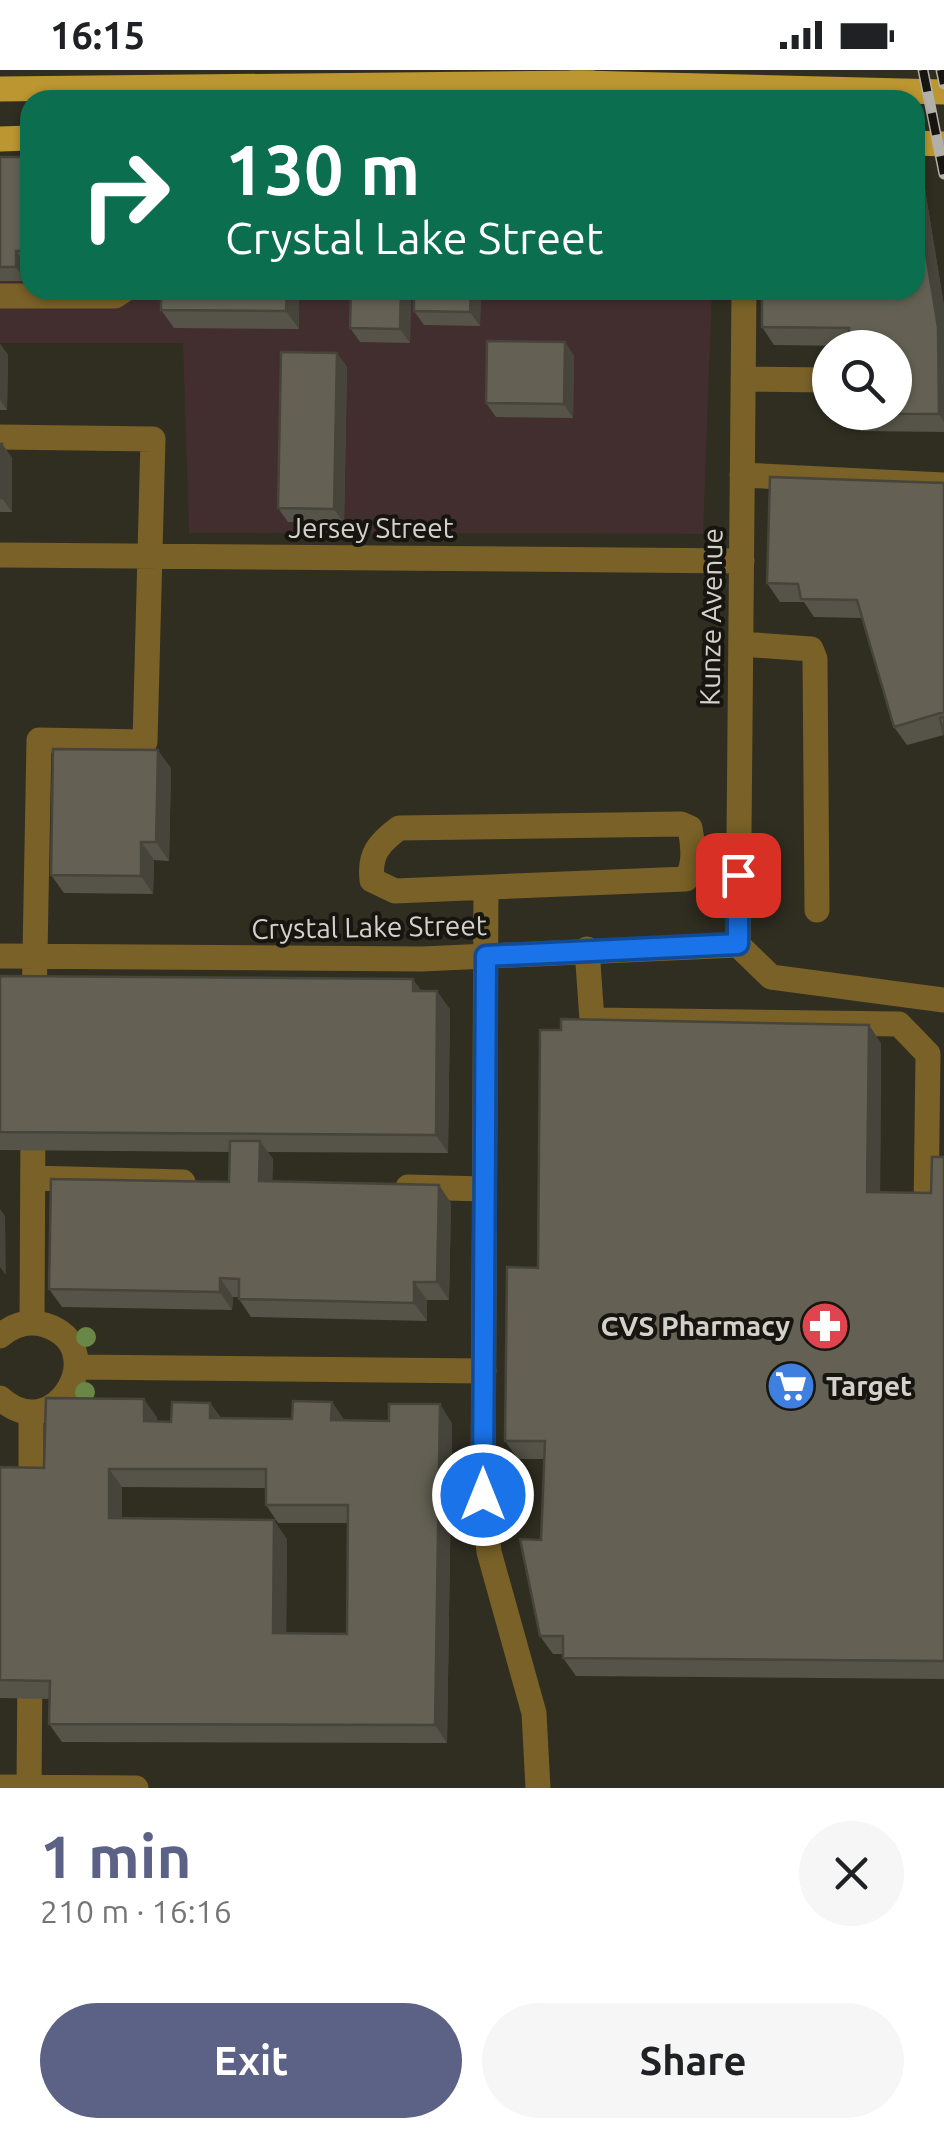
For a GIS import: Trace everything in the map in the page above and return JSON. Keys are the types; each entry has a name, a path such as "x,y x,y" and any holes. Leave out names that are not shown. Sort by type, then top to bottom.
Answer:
{"main road":[{"path":"0,89 352,77 691,90"}],"street":[{"name":"Kunze Avenue","path":"738,944 744,300"},
{"path":"743,380 812,380"},
{"path":"0,437 153,439 145,742 39,740 34,1033"},
{"path":"742,475 944,485"},
{"name":"Jersey Street","path":"0,555 742,562"},
{"path":"741,644 811,649 816,658 817,910"},
{"path":"681,824 690,828 692,841 693,869 686,879 395,891 372,880 370,862 381,842 399,828 681,824"},
{"path":"692,841 739,840"},
{"path":"486,888 483,1495 489,1552 534,1713 538,1788"},
{"path":"738,944 771,977 944,1000"},
{"name":"Crystal Lake Street","path":"0,956 486,956 738,944"},
{"path":"588,949 592,1020 899,1024 928,1054 926,1211"},
{"path":"32,1322 33,1092"},
{"path":"33,1178 204,1182"},
{"path":"382,1186 484,1189"},
{"path":"0,1336 32,1322 63,1336 73,1350 76,1367 63,1398 31,1412 0,1398"},
{"path":"76,1367 484,1371"},
{"path":"30,1534 31,1412"},
{"path":"29,1788 30,1648"},
{"path":"0,1787 136,1788"}],"shaded area":[{"path":"20,168 20,300 712,300 703,534 189,533 183,343 0,343 0,169"}],"building":[{"path":"0,157 20,157 20,251 16,251 16,267 0,267"},
{"path":"925,248 938,327 939,414 912,414 912,330 762,327 762,300 925,300"},
{"path":"161,300 287,300 286,311 161,310"},
{"path":"351,300 401,300 400,329 350,328"},
{"path":"414,300 471,300 470,312 414,311"},
{"path":"487,341 565,342 564,404 486,403"},
{"path":"281,352 337,353 334,509 278,508"},
{"path":"2,444 2,498 0,498"},
{"path":"770,477 944,483 944,712 894,727 857,600 801,599 798,584 767,583"},
{"path":"53,749 158,750 156,842 141,842 141,876 51,875"},
{"path":"0,976 413,979 413,991 437,991 436,1135 0,1132"},
{"path":"561,1019 869,1025 867,1192 931,1193 932,1157 944,1157 944,1661 563,1658 563,1636 540,1636 520,1539 541,1540 545,1441 505,1441 507,1267 538,1268 540,1030 561,1030"},
{"path":"230,1141 260,1141 259,1181 439,1185 437,1282 414,1282 414,1303 239,1299 239,1279 220,1278 220,1292 49,1289 51,1179 229,1182"},
{"path":"46,1398 144,1399 144,1421 171,1422 172,1402 210,1403 210,1418 292,1419 293,1401 332,1402 331,1420 389,1421 389,1404 440,1404 435,1725 49,1724 50,1681 0,1680 0,1467 44,1468","holes":["109,1469 266,1469 266,1505 348,1505 347,1634 273,1633 274,1520 109,1518"]}],"railway":[{"path":"923,70 944,174"},
{"path":"941,70 944,84"}],"place":[{"name":"CVS Pharmacy","path":"825,1326"},
{"name":"Target","path":"791,1386"}],"route":[{"path":"483,1495 486,956 738,944 738,875"}]}
